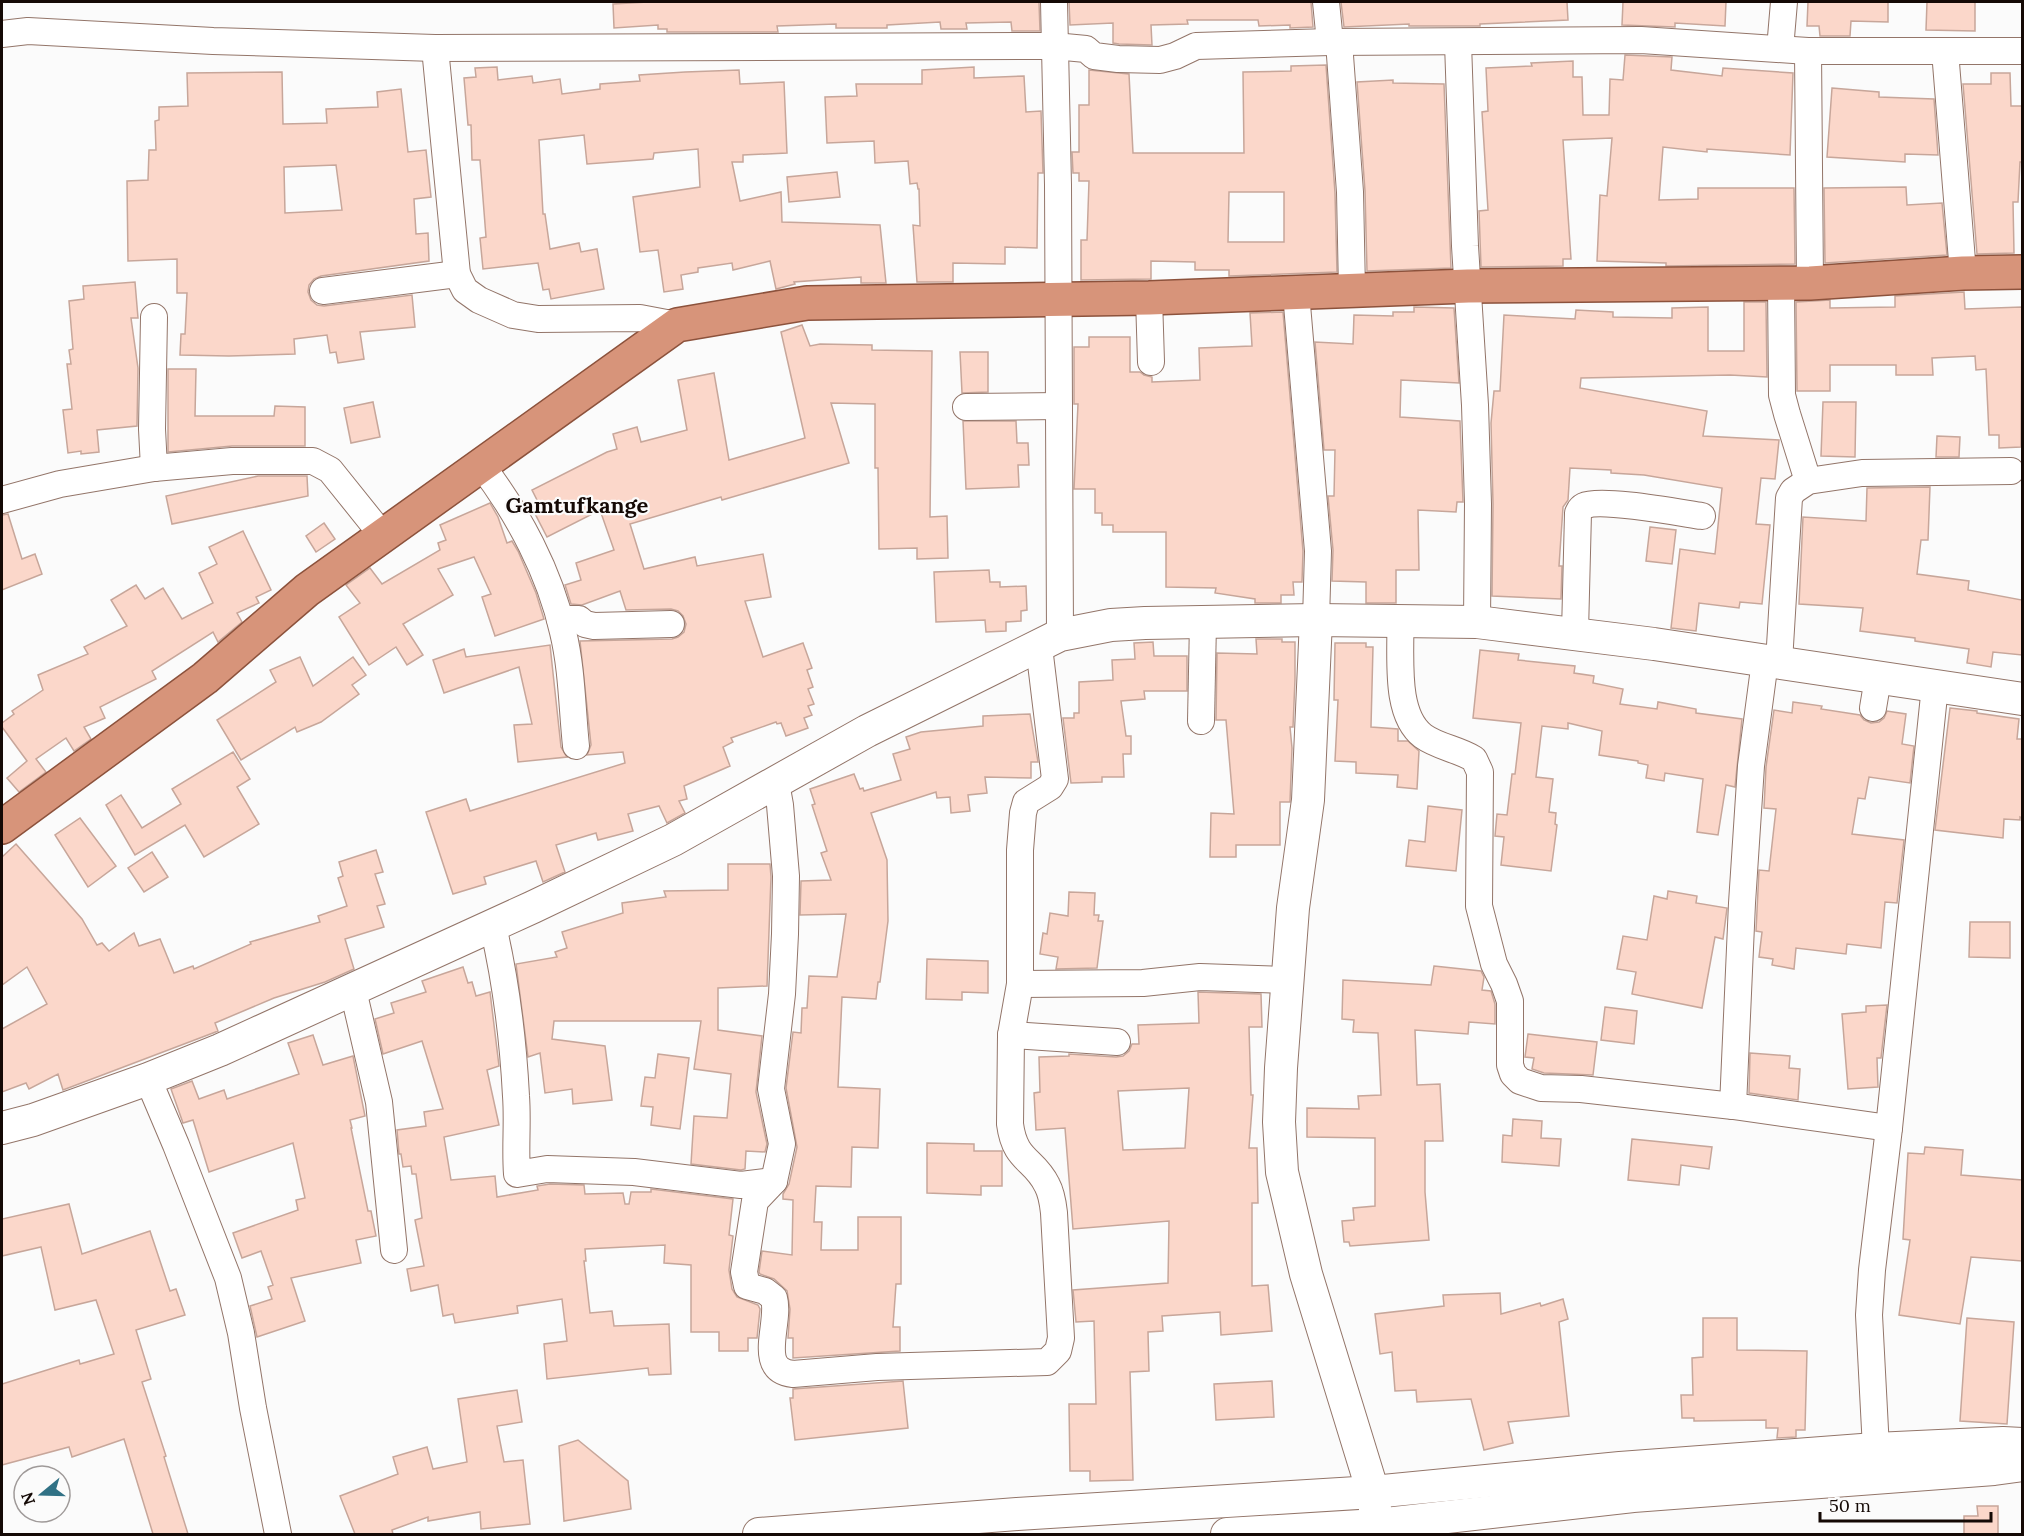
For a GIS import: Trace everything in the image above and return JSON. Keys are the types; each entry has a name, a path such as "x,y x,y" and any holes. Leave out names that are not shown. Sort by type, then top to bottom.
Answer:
{"highway":[{"path":"2,827 205,678 307,590 676,325 807,303 1149,298 1468,286 1796,283 1963,273 2022,272"}],"street":[{"path":"776,783 786,876 786,934 771,1089 782,1144 774,1181 755,1201 744,1279 751,1289 765,1292 774,1298 776,1313 772,1352 777,1369 794,1374 877,1367 1047,1362 1058,1351 1061,1338 1052,1196 1046,1183 1017,1150 1010,1124 1011,1035 1020,984 1020,850 1023,813 1026,802 1050,787 1054,779 1049,641 1059,406 1054,2"},
{"path":"1326,2 1335,42 1350,192 1352,290"},
{"path":"1780,49 1784,2"},
{"path":"2,34 28,31 213,41 435,48 1054,46 1086,49 1094,56 1160,60 1196,46 1335,42 1641,39 1809,51 2022,51"},
{"path":"1458,42 1475,405 1478,504 1477,622"},
{"path":"435,48 457,274 465,290 479,300 513,315 538,319 640,318 676,325"},
{"path":"1808,481 1782,395 1796,283 1809,51"},
{"path":"1945,51 1963,273"},
{"path":"323,291 457,274"},
{"path":"1296,293 1318,551 1308,801 1293,908 1287,980 1280,1122 1282,1172 1306,1274 1373,1492 1377,1530"},
{"path":"1149,298 1150,362"},
{"path":"154,316 152,429 154,468"},
{"path":"966,407 1059,406"},
{"path":"2,500 60,484 154,468 232,461 313,461 330,470 383,536"},
{"path":"481,465 493,481 540,563 555,602 570,676 576,746"},
{"path":"1733,1106 1751,766 1772,662 1789,498 1793,491 1808,481 1881,472 2011,471"},
{"path":"1575,632 1580,508 1593,504 1638,507 1702,516"},
{"path":"560,619 579,619 585,624 594,626 671,624"},
{"path":"2,1128 33,1120 148,1079 220,1050 353,990 673,840 867,731 987,670 1049,641 1111,625 1316,620 1477,622 1575,632 2022,699"},
{"path":"1400,620 1403,701 1409,717 1424,737 1474,759 1480,772 1479,906 1494,964 1510,1001 1510,1065 1513,1074 1520,1082 1541,1088 1581,1089 1733,1106 1889,1128"},
{"path":"1201,721 1203,622"},
{"path":"1873,708 1878,678"},
{"path":"1877,1464 1869,1315 1872,1270 1935,686"},
{"path":"493,926 510,1024 517,1098 517,1174 547,1169 634,1172 741,1185 774,1181"},
{"path":"1020,984 1143,983 1200,977 1287,980"},
{"path":"353,990 379,1102 394,1250"},
{"path":"1011,1035 1117,1041"},
{"path":"148,1079 228,1278 241,1333 252,1408 278,1534"},
{"path":"1227,1534 1377,1530 1877,1464 2002,1443 2022,1444"},
{"path":"759,1534 1017,1514 1373,1492 1620,1468 1877,1464 1994,1469 2022,1465"}],"building":[{"path":"648,2 1039,2 1040,31 1012,31 1011,22 966,23 967,29 941,29 940,22 887,25 887,28 836,28 836,24 777,26 778,32 667,32 667,29 658,29 658,25 614,28 613,4"},
{"path":"1069,2 1311,2 1313,27 1259,26 1258,20 1187,20 1188,24 1151,25 1152,45 1119,44 1113,43 1113,23 1070,25"},
{"path":"1341,2 1567,2 1568,20 1480,24 1480,26 1409,26 1409,24 1344,27"},
{"path":"1623,2 1726,2 1725,26 1675,23 1675,27 1622,25"},
{"path":"1808,2 1888,2 1888,22 1851,21 1850,36 1820,36 1819,26 1807,26"},
{"path":"1927,2 1975,2 1975,31 1926,30"},
{"path":"1625,55 1672,57 1671,70 1722,76 1723,68 1793,73 1790,155 1707,149 1707,152 1663,147 1659,200 1698,199 1698,188 1794,188 1795,264 1666,266 1666,263 1597,261 1600,195 1607,196 1612,138 1563,140 1571,259 1563,259 1563,266 1481,267 1479,211 1488,210 1482,112 1488,111 1486,68 1573,61 1573,77 1582,77 1583,115 1609,115 1610,79 1623,80"},
{"path":"1326,65 1335,193 1337,272 1229,276 1229,270 1195,270 1195,262 1151,261 1151,279 1081,280 1081,240 1087,240 1089,181 1079,181 1079,173 1073,173 1072,152 1079,152 1079,105 1089,105 1089,70 1129,74 1133,153 1244,153 1243,72 1291,71 1291,66","holes":["1229,192 1284,192 1284,242 1228,242"]},
{"path":"497,67 498,80 532,76 533,83 560,79 562,94 600,89 600,84 640,81 639,75 685,72 739,70 740,84 784,82 787,153 743,155 743,162 732,162 740,201 781,192 782,222 880,225 886,283 861,283 861,277 794,282 795,284 776,289 770,261 733,270 732,263 698,268 698,272 681,275 683,289 664,292 658,250 640,252 633,197 700,187 698,149 654,153 653,159 587,164 584,135 539,140 543,214 545,214 550,249 579,243 581,252 597,249 604,289 551,299 549,289 543,290 538,263 483,269 480,238 486,237 480,160 472,160 471,125 468,125 464,78 476,77 475,68"},
{"path":"974,67 974,78 1024,76 1026,112 1041,111 1043,173 1038,173 1037,248 1005,247 1005,264 953,263 953,282 917,282 913,225 920,226 919,189 917,183 910,184 908,161 875,163 874,141 827,143 825,97 857,96 856,84 922,84 922,70"},
{"path":"282,72 283,124 327,123 326,109 378,107 377,92 401,89 408,152 426,150 431,197 414,199 416,234 428,233 429,261 321,276 309,285 308,292 311,300 317,305 324,306 412,295 415,327 360,332 364,359 338,363 336,352 330,353 327,335 294,339 295,354 180,355 181,334 185,334 187,293 177,293 177,259 128,261 127,181 148,180 149,150 156,150 155,121 159,120 159,107 188,106 187,73","holes":["336,165 342,210 285,213 284,167"]},
{"path":"1991,73 2010,73 2011,106 2022,106 2022,162 2020,162 2018,202 2013,202 2014,253 1977,254 1963,84 1991,84"},
{"path":"1393,80 1393,83 1444,84 1451,268 1367,271 1365,191 1357,82"},
{"path":"1832,88 1879,92 1879,97 1934,99 1938,155 1905,154 1905,162 1827,157"},
{"path":"837,172 840,197 789,202 787,177"},
{"path":"1906,187 1907,205 1942,203 1947,255 1825,263 1824,188"},
{"path":"135,282 138,318 131,318 138,368 137,426 97,430 99,452 68,453 63,410 72,409 67,364 71,364 69,350 73,349 69,301 84,299 83,286"},
{"path":"1964,292 1965,309 2022,307 2021,447 1999,448 1999,435 1989,435 1986,369 1976,370 1975,356 1932,358 1933,375 1896,375 1896,365 1830,365 1830,391 1797,391 1796,302 1830,300 1830,308 1895,307 1895,296"},
{"path":"1744,302 1766,302 1767,377 1730,375 1581,378 1580,388 1707,411 1703,436 1779,440 1775,479 1761,478 1756,524 1770,525 1762,604 1740,602 1739,608 1699,603 1696,631 1671,628 1680,549 1715,554 1722,488 1644,475 1611,473 1611,470 1570,468 1568,500 1563,507 1559,566 1562,566 1561,599 1492,596 1491,423 1494,391 1500,391 1504,315 1575,319 1576,310 1613,312 1613,317 1672,318 1672,308 1708,307 1708,351 1744,351"},
{"path":"1414,307 1454,308 1459,383 1401,380 1400,417 1460,421 1463,502 1457,502 1456,512 1418,510 1419,570 1396,570 1396,603 1366,603 1366,582 1332,581 1333,550 1328,496 1334,496 1335,450 1324,450 1315,342 1353,344 1354,315 1393,316 1393,312 1414,312"},
{"path":"1283,312 1303,551 1302,582 1293,582 1294,595 1281,595 1281,603 1255,603 1255,599 1215,593 1216,588 1166,587 1166,532 1113,532 1113,525 1102,525 1102,513 1095,513 1095,489 1074,489 1078,404 1074,404 1074,347 1089,347 1089,337 1130,337 1130,372 1140,372 1152,377 1152,382 1200,380 1199,348 1252,346 1250,313"},
{"path":"802,325 810,346 820,344 872,345 872,350 932,351 930,517 947,516 948,558 917,559 917,548 879,549 875,404 831,403 849,463 630,524 644,569 695,557 697,566 763,554 771,597 745,601 763,657 803,643 812,668 807,670 813,687 808,689 814,704 808,706 812,715 804,718 808,728 786,736 781,723 776,722 731,738 733,742 723,747 730,766 684,786 687,799 679,801 685,813 667,823 659,806 628,814 633,831 598,840 596,833 556,845 565,872 543,882 536,861 484,877 486,884 453,894 426,812 466,799 470,811 625,763 623,752 587,755 591,745 580,641 672,639 684,632 686,624 678,611 671,609 626,610 620,591 582,605 571,604 565,585 581,580 576,563 614,550 600,510 547,537 531,506 538,502 532,490 617,449 613,434 637,427 641,442 687,430 678,380 714,373 729,460 805,438 781,332"},
{"path":"960,352 988,352 988,392 962,393"},
{"path":"168,369 196,369 195,416 274,416 275,406 305,407 305,446 232,446 168,452"},
{"path":"373,402 380,437 351,443 344,408"},
{"path":"1823,402 1856,402 1855,457 1821,456"},
{"path":"963,421 1016,421 1017,443 1028,443 1029,465 1018,465 1019,487 966,489"},
{"path":"1937,436 1960,437 1959,457 1936,457"},
{"path":"258,476 307,476 308,496 172,524 166,496"},
{"path":"1930,487 1928,540 1921,540 1917,574 1969,581 1968,590 2022,600 2022,655 1993,652 1991,667 1967,663 1969,649 1915,641 1915,638 1860,631 1863,608 1799,604 1803,517 1866,521 1867,488"},
{"path":"490,503 498,517 507,543 512,541 518,551 536,593 544,619 495,636 482,597 491,594 474,557 438,569 453,595 403,624 423,655 407,665 396,647 369,665 339,617 360,603 346,585 370,568 382,584 440,550 438,543 446,540 440,525"},
{"path":"8,514 22,559 35,554 42,574 2,590 2,515"},
{"path":"324,523 335,539 316,552 306,536"},
{"path":"1650,527 1676,530 1672,564 1646,561"},
{"path":"243,531 271,590 256,597 259,603 237,613 242,622 218,642 213,632 152,671 156,679 100,707 105,718 84,727 91,739 74,751 66,738 36,759 46,772 19,792 7,778 27,761 2,727 2,723 14,714 12,711 43,690 38,675 88,654 84,647 127,626 111,600 136,585 145,599 163,588 182,619 213,603 199,573 217,564 209,547"},
{"path":"989,570 990,582 1000,582 1000,587 1026,586 1027,610 1021,611 1021,621 1006,622 1006,631 986,632 985,620 936,622 934,572"},
{"path":"1256,639 1282,639 1282,642 1295,642 1293,727 1290,727 1292,748 1290,802 1280,802 1280,845 1236,845 1236,857 1210,857 1211,813 1234,814 1226,720 1216,720 1217,653 1257,654"},
{"path":"1153,642 1154,656 1187,656 1187,691 1144,691 1145,699 1121,701 1126,736 1131,736 1131,754 1123,754 1124,777 1102,777 1102,782 1071,783 1063,718 1074,718 1074,713 1079,713 1079,682 1113,680 1112,660 1135,659 1134,643"},
{"path":"1335,643 1366,643 1366,647 1373,647 1371,727 1398,729 1398,741 1408,741 1419,751 1417,789 1397,787 1398,775 1356,773 1356,762 1335,761 1338,700 1334,700"},
{"path":"550,645 561,747 567,757 518,762 514,725 532,724 519,667 444,693 433,660 464,649 466,657"},
{"path":"1480,650 1519,654 1518,660 1575,666 1574,673 1594,676 1593,683 1623,689 1620,704 1657,709 1658,702 1696,709 1696,713 1742,719 1735,787 1726,785 1718,835 1697,832 1703,779 1665,773 1664,781 1646,778 1648,765 1638,763 1638,761 1599,755 1602,731 1568,723 1568,729 1542,726 1536,777 1553,779 1549,812 1556,813 1555,824 1557,825 1551,871 1501,865 1504,837 1495,836 1497,814 1507,815 1521,723 1473,718"},
{"path":"300,657 313,686 353,657 366,675 352,685 359,694 321,722 297,732 295,727 241,760 217,720 276,682 270,670"},
{"path":"1793,702 1860,715 1871,723 1879,722 1887,711 1906,714 1902,744 1914,746 1910,783 1869,777 1865,799 1858,798 1852,834 1904,840 1897,903 1885,902 1881,948 1847,944 1846,954 1796,948 1794,969 1772,965 1773,959 1759,957 1762,932 1756,931 1759,870 1769,871 1776,809 1764,808 1766,767 1774,710 1792,713"},
{"path":"1950,708 2019,719 2017,739 2022,739 2022,818 2020,817 2020,820 2004,819 2003,838 1935,830"},
{"path":"1030,714 1038,762 1031,762 1031,778 985,777 987,793 968,795 970,811 951,813 950,797 937,798 936,792 871,813 887,860 888,921 876,999 842,997 838,1087 880,1089 878,1148 852,1147 851,1187 816,1186 814,1222 822,1222 821,1250 858,1250 858,1217 901,1217 901,1284 896,1284 893,1327 900,1327 900,1351 793,1358 793,1338 788,1338 790,1309 787,1291 774,1279 759,1272 762,1251 792,1255 793,1200 783,1199 783,1194 789,1184 797,1147 786,1088 793,1032 801,1033 802,1008 807,1008 809,976 837,977 846,914 800,915 801,881 831,880 821,853 827,851 812,805 815,804 810,789 854,774 860,789 863,788 864,791 901,780 893,754 910,749 906,737 921,732 983,726 983,716"},
{"path":"233,752 250,779 237,787 259,824 204,857 185,825 135,855 106,805 121,795 142,828 181,804 172,789"},
{"path":"1428,806 1462,810 1456,871 1406,866 1409,840 1425,842"},
{"path":"80,818 116,866 88,887 55,835"},
{"path":"16,844 82,919 97,945 102,943 109,951 134,933 139,946 160,939 174,973 193,966 194,969 251,944 250,942 320,922 318,916 347,906 338,878 343,876 339,862 376,850 383,872 375,874 385,904 377,906 384,927 345,939 354,969 325,982 274,998 215,1023 218,1031 63,1090 58,1074 29,1089 26,1083 2,1092 2,1029 47,1004 27,967 2,985 2,857"},
{"path":"152,852 168,877 144,892 128,868"},
{"path":"728,864 770,864 771,877 767,986 718,988 718,1030 762,1036 756,1092 767,1144 765,1152 746,1151 745,1169 741,1170 691,1164 694,1116 727,1118 731,1074 694,1069 701,1021 554,1021 552,1039 605,1046 612,1100 573,1104 572,1089 545,1093 540,1053 528,1057 516,964 557,957 555,952 567,948 562,932 623,913 622,903 666,897 664,891 728,890"},
{"path":"1668,891 1697,896 1696,903 1727,908 1723,939 1715,937 1702,1008 1632,994 1636,972 1617,969 1623,936 1647,940 1654,896 1667,899"},
{"path":"1069,892 1095,893 1094,915 1099,915 1098,921 1103,921 1097,968 1056,969 1058,957 1040,954 1043,933 1047,934 1050,913 1068,916"},
{"path":"1970,922 2010,922 2010,958 1969,957"},
{"path":"927,959 988,961 988,993 962,992 962,1000 926,999"},
{"path":"1434,966 1481,971 1484,977 1482,990 1491,991 1495,1004 1495,1024 1469,1022 1468,1034 1415,1030 1417,1085 1440,1084 1443,1141 1425,1141 1425,1192 1429,1240 1350,1246 1349,1242 1344,1242 1342,1221 1354,1220 1353,1208 1375,1206 1375,1138 1307,1137 1307,1108 1359,1109 1358,1096 1381,1095 1378,1033 1353,1032 1354,1020 1342,1019 1343,980 1431,985"},
{"path":"463,967 468,983 472,982 476,996 490,992 499,1066 487,1070 499,1125 444,1137 451,1180 495,1176 497,1197 538,1190 537,1186 550,1184 584,1185 585,1194 623,1193 625,1204 629,1204 631,1192 651,1192 651,1189 733,1199 729,1235 733,1236 729,1270 732,1289 737,1297 758,1305 760,1309 757,1338 748,1338 748,1351 719,1351 719,1332 691,1332 691,1265 664,1263 665,1245 585,1249 586,1261 584,1261 590,1313 612,1311 614,1326 669,1324 671,1374 649,1375 648,1368 547,1379 544,1344 567,1341 562,1299 517,1306 518,1313 455,1323 453,1314 443,1316 438,1285 411,1291 407,1269 424,1266 415,1220 422,1218 416,1174 412,1174 411,1166 403,1167 401,1154 399,1154 397,1130 426,1126 424,1112 443,1109 422,1041 383,1054 375,1019 394,1013 391,1003 426,992 422,981"},
{"path":"1198,992 1261,994 1262,1027 1249,1027 1251,1095 1253,1095 1249,1148 1257,1148 1258,1203 1252,1203 1252,1286 1268,1285 1272,1331 1221,1335 1220,1312 1162,1316 1163,1331 1148,1332 1149,1371 1130,1372 1133,1480 1090,1481 1090,1471 1070,1471 1069,1404 1096,1404 1094,1321 1076,1322 1073,1290 1168,1283 1169,1221 1073,1229 1065,1128 1036,1130 1034,1093 1040,1092 1039,1057 1069,1056 1069,1054 1123,1056 1132,1044 1139,1044 1138,1025 1199,1023","holes":["1189,1088 1185,1148 1123,1150 1118,1091"]},
{"path":"1887,1005 1881,1058 1877,1058 1878,1087 1848,1089 1842,1014 1866,1012 1866,1006"},
{"path":"1605,1007 1637,1011 1634,1044 1601,1040"},
{"path":"1528,1034 1597,1042 1593,1075 1544,1073 1532,1069 1534,1058 1525,1057"},
{"path":"313,1035 323,1065 353,1056 365,1116 350,1120 351,1128 368,1211 371,1211 376,1236 356,1240 361,1263 291,1278 305,1321 257,1337 250,1306 272,1299 268,1287 273,1285 261,1251 242,1258 233,1233 298,1210 296,1200 305,1198 293,1143 209,1172 193,1120 183,1123 171,1089 192,1081 199,1099 224,1090 227,1099 299,1074 288,1043"},
{"path":"1750,1053 1790,1056 1789,1068 1800,1069 1798,1100 1749,1093"},
{"path":"658,1054 689,1058 680,1129 651,1125 653,1107 641,1106 645,1077 655,1078"},
{"path":"1513,1119 1542,1121 1541,1138 1561,1139 1559,1166 1502,1162 1503,1135 1512,1136"},
{"path":"1632,1139 1712,1147 1709,1169 1681,1165 1679,1185 1628,1180"},
{"path":"927,1143 974,1144 974,1151 1002,1151 1002,1186 981,1186 981,1195 927,1193"},
{"path":"1925,1147 1963,1150 1961,1175 2022,1180 2022,1261 1971,1257 1960,1324 1899,1315 1910,1240 1903,1239 1908,1153 1924,1154"},
{"path":"69,1204 82,1254 150,1231 170,1291 176,1289 185,1315 136,1330 151,1379 142,1382 188,1534 153,1534 124,1439 72,1457 69,1447 2,1465 2,1384 79,1360 80,1364 114,1354 96,1300 55,1310 41,1247 2,1256 2,1219"},
{"path":"1500,1293 1501,1314 1563,1299 1568,1319 1559,1322 1569,1416 1508,1422 1513,1443 1484,1450 1471,1399 1417,1402 1416,1390 1395,1391 1392,1352 1380,1354 1375,1314 1444,1306 1443,1295"},
{"path":"1703,1318 1737,1318 1737,1350 1807,1351 1805,1430 1796,1430 1796,1437 1777,1438 1778,1428 1766,1428 1766,1420 1694,1421 1694,1418 1682,1418 1681,1395 1693,1395 1692,1358 1703,1357"},
{"path":"1967,1318 2014,1322 2007,1424 1960,1421"},
{"path":"903,1381 908,1428 795,1440 790,1398 793,1398 793,1389"},
{"path":"1272,1381 1274,1417 1216,1420 1214,1384"},
{"path":"517,1390 522,1422 497,1426 504,1462 523,1460 530,1524 481,1529 480,1512 428,1521 428,1517 392,1530 393,1534 355,1534 340,1496 398,1474 393,1457 427,1447 433,1469 467,1462 458,1399"},
{"path":"578,1440 628,1481 631,1509 564,1521 559,1446"},
{"path":"1977,1506 1998,1506 1998,1534 1964,1534 1964,1516 1978,1516"}],"district":[{"name":"Gamtufkange","path":"577,505"}]}
